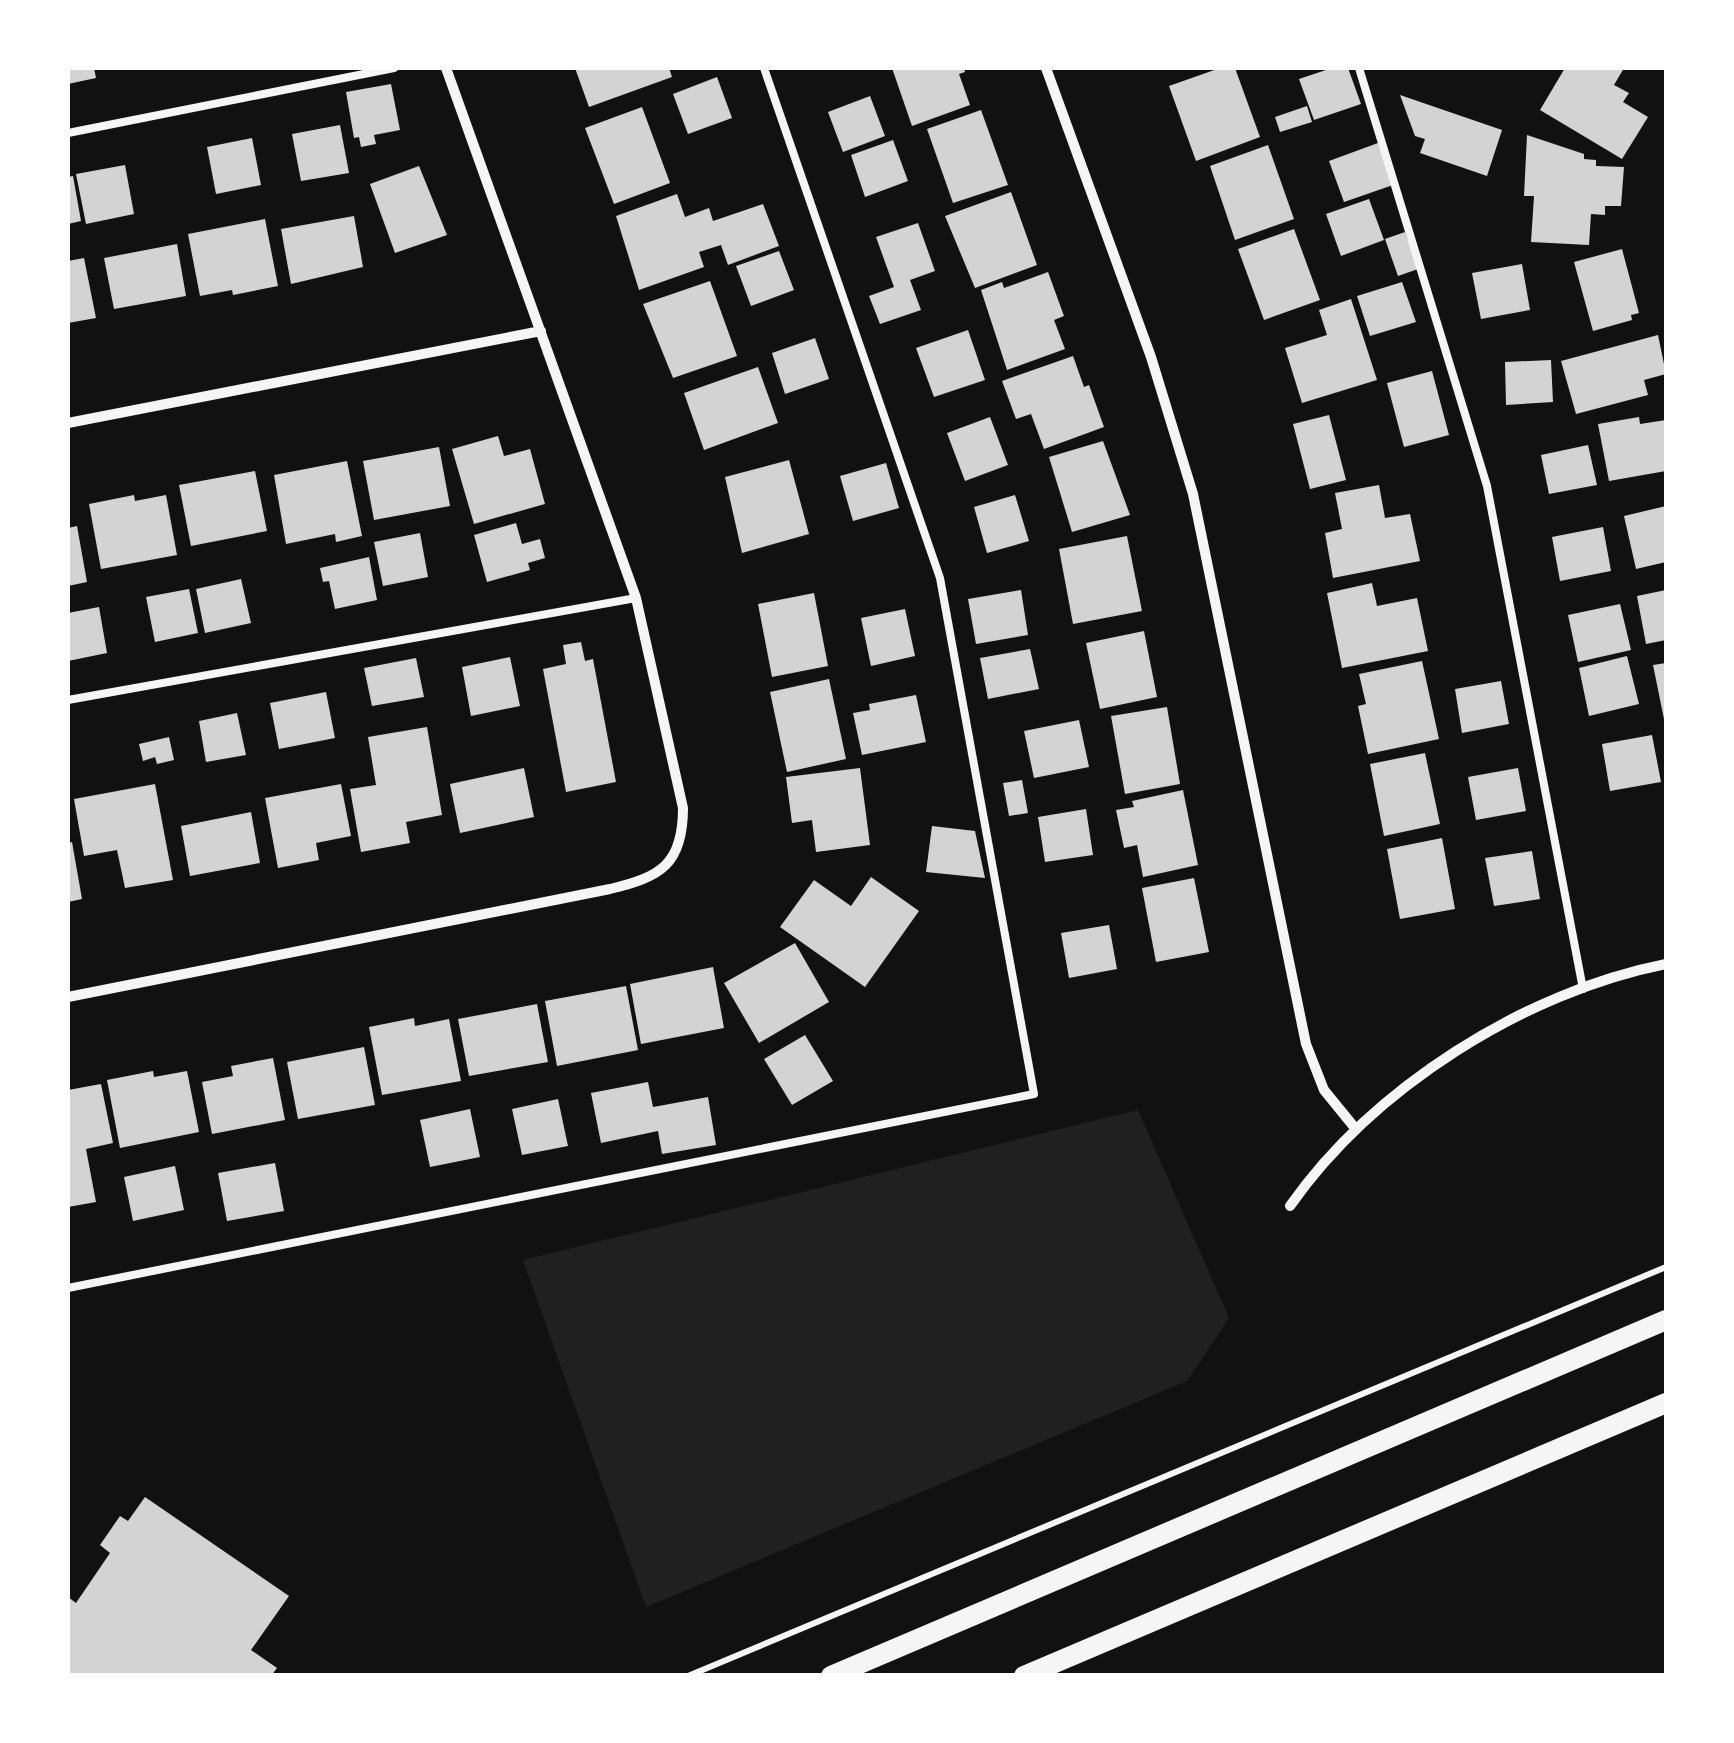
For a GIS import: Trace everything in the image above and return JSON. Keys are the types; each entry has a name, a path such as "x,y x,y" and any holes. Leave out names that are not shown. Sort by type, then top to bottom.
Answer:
{"main road":[{"path":"830,1676 1666,1320"},
{"path":"1024,1676 1666,1403"}],"street":[{"path":"68,997 610,889 653,876 669,863 678,848 683,808 636,598 446,68"},
{"path":"1046,68 1151,357 1193,494 1306,1044 1324,1090 1355,1128"},
{"path":"68,423 541,331"},
{"path":"1290,1206 1330,1152 1355,1128 1448,1058 1520,1017 1583,989 1666,964"}],"lane":[{"path":"68,133 394,68"},
{"path":"68,1288 1034,1094 940,578 764,68"},
{"path":"1359,68 1487,486 1583,989"},
{"path":"68,700 636,598"}],"path":[{"path":"688,1676 1666,1266"}],"shaded area":[{"path":"1138,1110 1229,1318 1187,1381 646,1607 523,1260"}],"building":[{"path":"68,68 94,68 96,78 68,84"},
{"path":"575,68 669,68 672,77 589,107"},
{"path":"892,68 964,68 965,72 959,74 970,105 912,126"},
{"path":"1220,68 1235,68 1260,137 1196,161 1169,86"},
{"path":"1332,68 1348,68 1361,104 1314,120 1299,79"},
{"path":"1565,68 1624,68 1614,85 1629,93 1623,102 1648,117 1622,159 1540,110"},
{"path":"717,77 732,118 688,134 673,94"},
{"path":"391,84 400,130 374,135 376,144 361,147 359,137 354,138 346,92"},
{"path":"1400,95 1502,130 1487,176 1420,153 1425,139 1415,136"},
{"path":"870,96 885,136 843,152 828,112"},
{"path":"1307,106 1312,122 1280,132 1275,117"},
{"path":"642,107 670,183 614,204 585,128"},
{"path":"981,110 1008,185 953,203 927,129"},
{"path":"340,125 349,173 301,181 292,134"},
{"path":"1527,135 1584,154 1584,159 1596,160 1596,166 1624,167 1621,206 1605,206 1605,215 1591,214 1589,245 1531,242 1534,196 1524,196"},
{"path":"252,138 261,185 216,194 207,147"},
{"path":"893,140 908,181 865,197 851,155"},
{"path":"1378,143 1393,185 1344,202 1329,161"},
{"path":"1268,145 1294,219 1235,240 1210,166"},
{"path":"125,165 134,214 86,224 76,174"},
{"path":"419,166 447,235 395,253 370,184"},
{"path":"73,176 81,221 68,224 68,177"},
{"path":"1011,192 1037,265 975,288 945,216"},
{"path":"677,194 685,217 709,208 713,221 763,204 779,246 728,265 721,245 699,252 704,267 639,290 616,216"},
{"path":"1369,199 1384,240 1341,256 1326,214"},
{"path":"354,216 363,267 291,284 281,229"},
{"path":"265,219 278,286 233,295 232,290 200,296 188,234"},
{"path":"918,223 935,271 910,280 921,310 880,324 869,296 894,287 876,237"},
{"path":"1294,229 1320,300 1264,320 1238,249"},
{"path":"1405,232 1418,269 1398,276 1385,239"},
{"path":"177,244 186,296 114,309 104,258"},
{"path":"1622,249 1639,313 1631,315 1632,320 1593,331 1574,262"},
{"path":"779,251 794,290 751,306 736,266"},
{"path":"84,258 96,318 68,323 68,261"},
{"path":"1522,264 1530,310 1481,319 1472,273"},
{"path":"1048,272 1064,316 1054,320 1065,349 1007,370 981,290 1002,282 1004,288"},
{"path":"710,281 737,356 673,378 643,304"},
{"path":"1402,282 1416,322 1370,336 1357,296"},
{"path":"1351,299 1377,380 1302,403 1285,348 1327,335 1319,310"},
{"path":"968,330 985,380 934,397 916,348"},
{"path":"1658,335 1666,374 1644,380 1648,395 1576,414 1561,361"},
{"path":"815,338 829,379 785,394 772,353"},
{"path":"1073,356 1084,387 1089,385 1104,427 1044,449 1031,414 1016,419 1002,381"},
{"path":"1551,360 1553,402 1506,405 1505,362"},
{"path":"758,367 778,423 704,450 684,393"},
{"path":"1432,371 1449,435 1404,447 1387,383"},
{"path":"1329,415 1346,480 1310,489 1293,424"},
{"path":"990,417 1008,465 965,481 947,433"},
{"path":"1639,417 1640,424 1666,420 1666,471 1609,481 1598,424"},
{"path":"498,436 504,456 530,449 545,504 474,524 452,449"},
{"path":"1103,441 1130,515 1072,532 1049,457"},
{"path":"1588,445 1597,485 1549,494 1541,455"},
{"path":"439,447 450,506 374,520 363,461"},
{"path":"789,460 809,534 742,553 725,477"},
{"path":"347,461 362,536 336,542 335,534 286,544 274,475"},
{"path":"886,463 899,508 853,521 840,476"},
{"path":"255,471 267,531 191,546 179,485"},
{"path":"1379,485 1385,518 1410,514 1420,561 1333,578 1325,533 1342,529 1335,493"},
{"path":"134,495 135,501 166,495 177,555 101,569 89,504"},
{"path":"1015,495 1029,541 987,553 974,507"},
{"path":"1666,506 1666,562 1636,569 1624,516"},
{"path":"516,523 522,544 540,539 545,558 528,563 530,570 487,582 474,535"},
{"path":"77,526 87,582 68,586 68,528"},
{"path":"1603,527 1611,571 1560,581 1552,537"},
{"path":"420,533 428,577 383,586 374,542"},
{"path":"1127,536 1142,611 1073,624 1059,549"},
{"path":"369,557 377,600 335,609 329,581 323,582 320,568"},
{"path":"241,579 251,623 205,633 196,589"},
{"path":"1372,583 1377,606 1417,598 1428,651 1342,668 1327,593"},
{"path":"189,589 198,633 155,642 146,597"},
{"path":"1021,590 1028,635 976,644 968,599"},
{"path":"1666,590 1666,640 1646,644 1637,596"},
{"path":"814,593 828,666 772,677 758,604"},
{"path":"1620,604 1631,650 1578,662 1568,615"},
{"path":"99,607 107,653 68,661 68,613"},
{"path":"905,609 915,656 871,666 861,618"},
{"path":"1144,631 1157,697 1100,709 1086,643"},
{"path":"581,642 585,661 593,659 616,782 566,792 543,669 566,664 563,645"},
{"path":"1030,649 1039,689 988,699 980,658"},
{"path":"1627,656 1639,704 1589,716 1579,668"},
{"path":"510,657 520,706 471,716 462,667"},
{"path":"416,658 424,697 372,706 364,668"},
{"path":"1422,661 1439,739 1368,754 1358,706 1366,704 1359,674"},
{"path":"1666,663 1666,724 1665,724 1653,665"},
{"path":"829,679 846,759 787,772 770,692"},
{"path":"1501,681 1509,724 1462,733 1455,689"},
{"path":"326,692 335,738 279,749 270,703"},
{"path":"916,695 926,742 862,755 853,713 870,710 869,704"},
{"path":"1167,707 1180,784 1125,794 1111,716"},
{"path":"237,713 246,755 206,762 199,721"},
{"path":"1079,720 1089,767 1034,778 1024,731"},
{"path":"427,727 442,815 406,822 410,843 361,852 350,789 376,785 368,737"},
{"path":"1652,735 1661,782 1610,791 1602,744"},
{"path":"169,737 174,760 157,764 155,757 143,761 139,744"},
{"path":"1425,753 1440,824 1384,836 1370,764"},
{"path":"524,768 534,817 460,833 450,784"},
{"path":"860,768 870,845 816,852 812,820 792,823 786,777"},
{"path":"1518,768 1526,811 1476,820 1468,777"},
{"path":"1022,780 1028,813 1009,816 1003,783"},
{"path":"155,784 173,880 125,888 117,850 84,856 74,799"},
{"path":"341,784 351,836 316,843 319,860 278,868 265,798"},
{"path":"1183,790 1198,865 1143,877 1137,845 1124,848 1116,810 1134,807 1132,801"},
{"path":"1086,809 1093,855 1045,862 1038,817"},
{"path":"251,812 260,863 190,876 181,826"},
{"path":"932,826 975,831 985,878 926,872"},
{"path":"1442,838 1455,909 1400,919 1387,849"},
{"path":"72,842 82,899 68,902 68,843"},
{"path":"1532,851 1540,899 1494,906 1485,858"},
{"path":"871,877 919,911 865,987 780,927 814,880 851,906"},
{"path":"1194,878 1209,952 1156,962 1142,888"},
{"path":"1109,925 1117,969 1069,978 1061,933"},
{"path":"795,943 829,1002 759,1043 724,983"},
{"path":"713,967 724,1028 641,1044 630,984"},
{"path":"626,986 638,1050 557,1066 545,1001"},
{"path":"537,1004 548,1062 469,1076 458,1019"},
{"path":"414,1018 415,1026 449,1019 461,1081 382,1095 369,1027"},
{"path":"805,1035 833,1081 792,1105 764,1059"},
{"path":"364,1047 375,1105 298,1119 287,1062"},
{"path":"273,1058 285,1120 212,1134 202,1082 233,1076 231,1066"},
{"path":"153,1071 154,1077 187,1071 199,1132 120,1148 107,1080"},
{"path":"648,1082 653,1107 708,1097 716,1145 662,1154 658,1131 601,1143 591,1093"},
{"path":"101,1084 113,1143 86,1149 96,1202 68,1207 68,1090"},
{"path":"558,1099 568,1146 522,1155 512,1109"},
{"path":"470,1109 480,1157 430,1167 420,1120"},
{"path":"275,1163 284,1211 227,1221 218,1173"},
{"path":"175,1166 184,1210 133,1221 124,1177"},
{"path":"145,1497 289,1596 251,1650 277,1668 271,1676 68,1676 68,1597 76,1603 110,1553 100,1545 120,1516 128,1521"}]}
